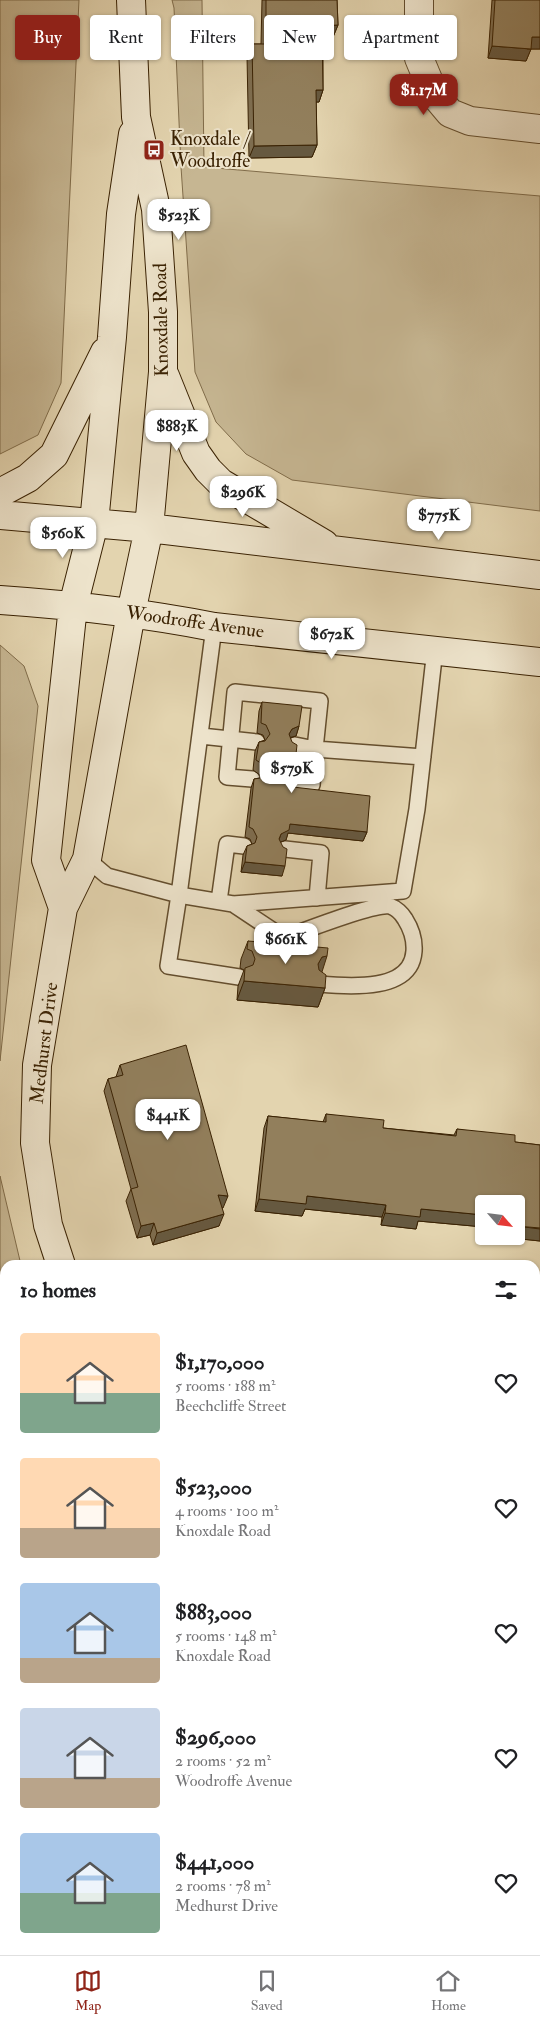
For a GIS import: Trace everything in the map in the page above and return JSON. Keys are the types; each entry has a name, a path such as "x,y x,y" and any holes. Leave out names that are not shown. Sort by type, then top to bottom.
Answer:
{"street":[{"name":"Knoxdale Road","path":"130,613 148,528 164,372 164,312 156,209 136,117 131,0"},
{"path":"419,0 420,58 434,94 450,113 470,121 540,129"},
{"name":"Knoxdale Road","path":"73,606 94,523 112,337 121,214 136,117"},
{"path":"0,493 28,478 54,455 112,337"},
{"path":"164,372 196,453 208,470 221,483 332,549"},
{"path":"0,516 148,528 540,575"},
{"name":"Woodroffe Avenue","path":"0,600 130,613 214,627 435,649 540,662"},
{"name":"Medhurst Drive","path":"63,908 46,860 73,606"},
{"name":"Medhurst Drive","path":"59,1260 48,1225 35,1143 37,1065 63,908 87,859 130,613"}],"lane":[{"path":"214,627 201,736 168,966 239,977"},
{"path":"87,859 107,876 179,895 226,903 403,891 406,865 418,809 435,649"},
{"path":"252,779 228,777 235,692 320,701 312,785 291,782"},
{"path":"201,736 256,742"},
{"path":"295,746 423,757"},
{"path":"226,903 227,844 244,846"},
{"path":"284,849 321,853 317,898"},
{"path":"226,903 284,938 371,907 391,906 401,913 411,928 414,940 415,952 409,968 397,978 384,982 341,986 320,984"}],"shaded area":[{"path":"0,0 79,0 78,15 15,15 15,60 76,60 61,383 38,435 0,454"},
{"path":"172,0 202,0 202,15 174,15"},
{"path":"176,60 203,60 204,167 540,196 540,511 292,480 246,454 216,422 195,372 181,167"},
{"path":"0,645 24,666 38,706 0,1061"},
{"path":"0,1176 20,1260 0,1260"}],"building":[{"path":"266,0 337,0 338,25 334,25 334,15 266,15"},
{"path":"495,0 540,0 540,37 532,37 531,49 492,46"},
{"path":"254,44 264,44 264,60 323,60 323,90 316,90 317,145 254,146 252,60 254,60"},
{"path":"262,702 302,706 299,726 292,729 289,734 292,742 297,745 295,763 287,766 285,772 288,780 293,782 293,787 370,796 367,832 290,824 289,830 281,834 279,839 283,847 287,849 285,866 245,862 247,846 255,843 257,837 253,829 249,827 254,779 260,778 265,771 264,765 256,760 259,742 265,741 270,734 266,725 261,723"},
{"path":"248,941 328,948 327,956 322,957 318,964 319,970 326,975 325,988 244,981 245,968 253,965 255,959 252,951 247,949"},
{"path":"186,1045 228,1196 218,1195 224,1214 157,1233 154,1223 141,1226 131,1189 138,1187 108,1079 123,1075 120,1065"},
{"path":"326,1114 384,1120 383,1128 456,1136 457,1129 515,1135 515,1142 540,1145 540,1228 525,1227 525,1195 475,1195 475,1214 421,1209 420,1217 385,1213 386,1205 307,1196 306,1204 259,1199 268,1116 326,1122"}],"place":[{"name":"Knoxdale / Woodroffe","path":"154,150"}]}
